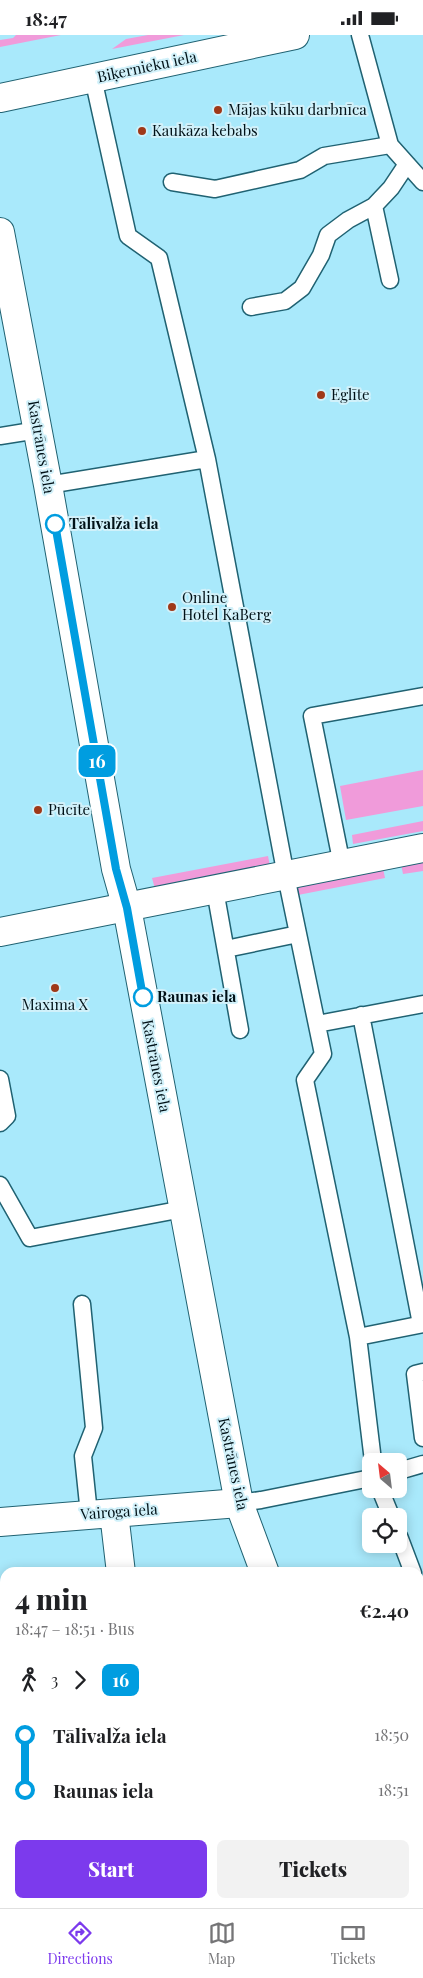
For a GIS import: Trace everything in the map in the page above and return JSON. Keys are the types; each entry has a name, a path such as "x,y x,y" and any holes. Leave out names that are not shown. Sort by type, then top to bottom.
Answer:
{"street":[{"name":"Biķernieku iela","path":"0,98 294,35"},
{"name":"Kastrānes iela","path":"0,231 38,430 116,869 127,908 239,1503 263,1567"},
{"path":"0,932 423,848"},
{"name":"Vairoga iela","path":"0,1522 239,1503"},
{"path":"102,1514 119,1567"}],"lane":[{"path":"360,35 390,145 423,182"},
{"path":"93,78 128,236 158,258 207,459 286,876 323,1054 305,1079 358,1337 372,1453"},
{"path":"172,183 215,189 300,170 324,156 390,145"},
{"path":"251,307 285,301 302,288 321,255 328,235 348,220 374,206 392,188 407,164"},
{"path":"374,206 390,280"},
{"path":"0,436 38,430"},
{"path":"48,485 207,459"},
{"path":"342,865 312,716 423,696"},
{"path":"215,890 240,1030"},
{"path":"226,949 298,934"},
{"path":"317,1024 423,1004"},
{"path":"358,1337 422,1324 361,1015"},
{"path":"0,1079 6,1116 0,1123"},
{"path":"0,1185 30,1238 183,1209"},
{"path":"82,1304 94,1428 83,1456 102,1514"},
{"path":"423,1372 415,1374 423,1439"},
{"path":"408,1468 423,1464"},
{"path":"239,1503 362,1480"},
{"path":"405,1553 411,1567"}],"shaded area":[{"path":"16,35 61,35 0,47 0,40 13,38"},
{"path":"148,35 184,35 112,49 126,39"},
{"path":"423,770 423,806 346,820 340,786"},
{"path":"423,821 423,831 353,844 352,835"},
{"path":"268,856 270,866 155,889 152,878"},
{"path":"423,860 423,871 403,874 401,864"},
{"path":"383,868 385,878 298,895 296,885"}],"bus line":[{"name":"16","path":"55,524 116,869 127,908 143,997"}],"place":[{"name":"Mājas kūku darbnīca","path":"218,110"},
{"name":"Kaukāza kebabs","path":"142,131"},
{"name":"Eglīte","path":"321,395"},
{"name":"Tālivalža iela","path":"55,524"},
{"name":"Online Hotel KaBerg","path":"172,607"},
{"name":"Pūcīte","path":"38,810"},
{"name":"Maxima X","path":"55,988"},
{"name":"Raunas iela","path":"143,997"}]}
